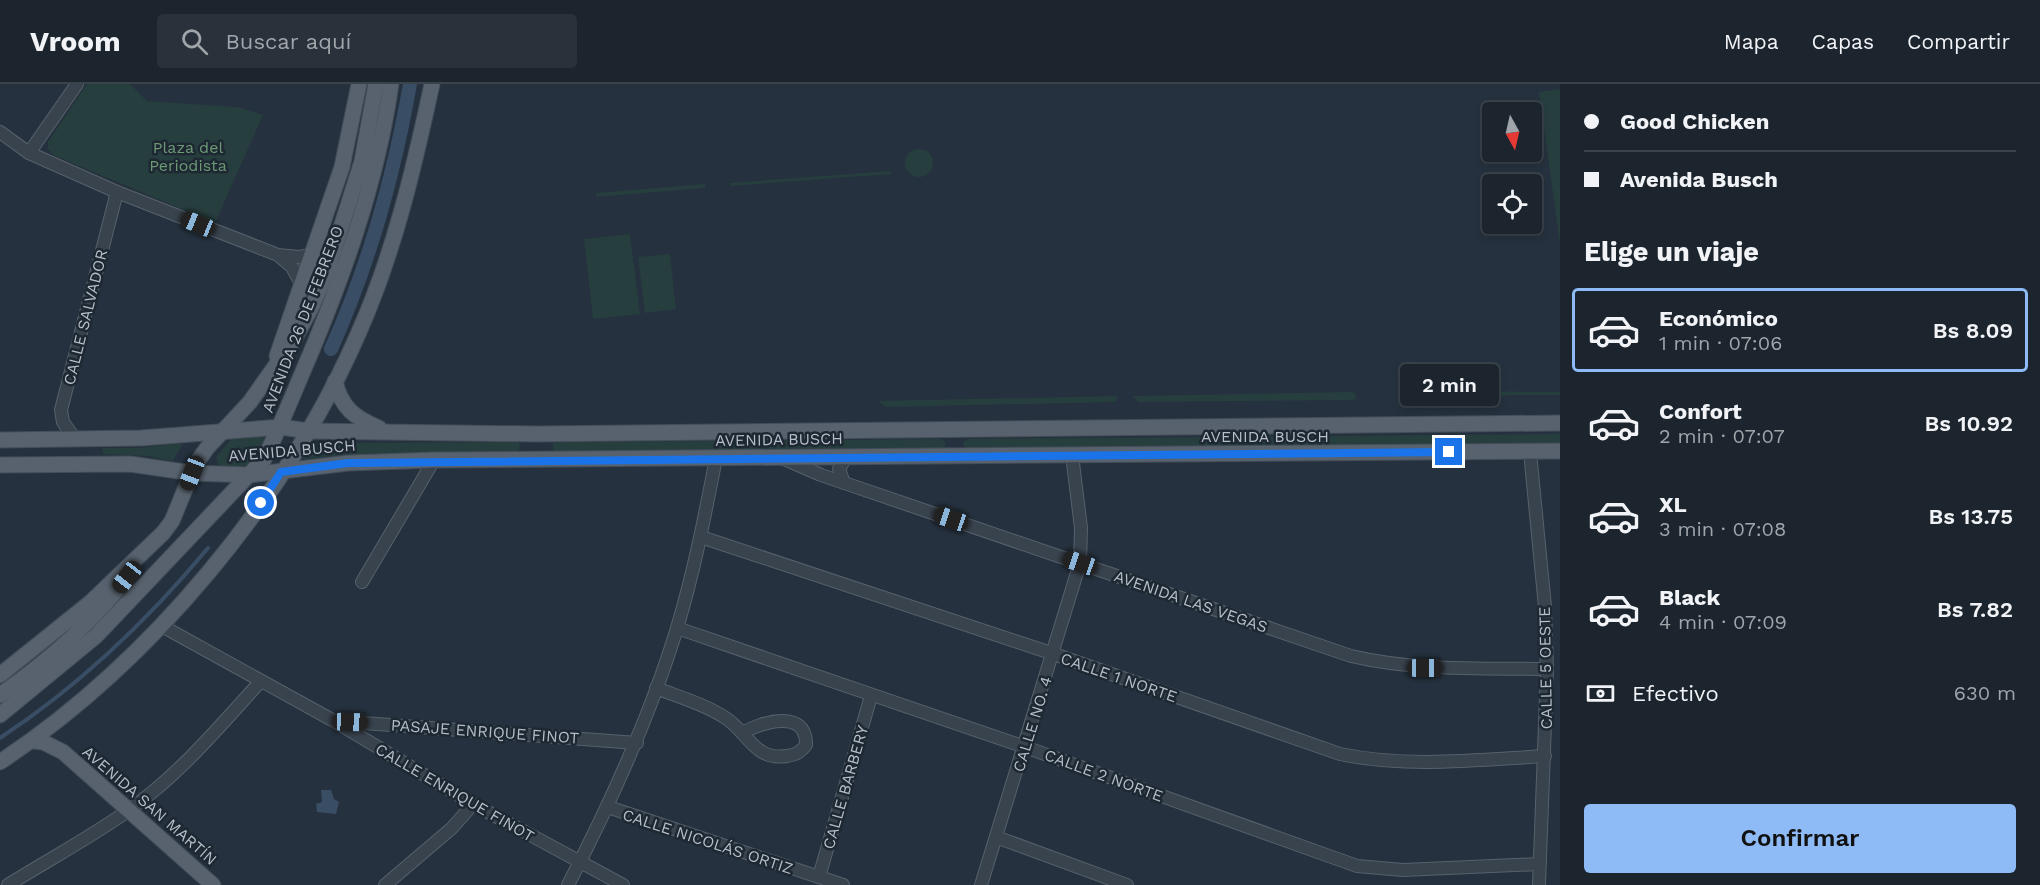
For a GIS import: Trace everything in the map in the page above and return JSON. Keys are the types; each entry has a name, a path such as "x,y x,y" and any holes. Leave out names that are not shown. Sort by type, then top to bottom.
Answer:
{"main road":[{"name":"AVENIDA 26 DE FEBRERO","path":"275,363 342,166 359,84"},
{"name":"AVENIDA 26 DE FEBRERO","path":"153,544 172,521 192,473 207,448 254,397 275,363 295,338 326,274 362,161 376,84"},
{"name":"AVENIDA 26 DE FEBRERO","path":"0,715 96,636 264,459 281,427 341,275 375,167 391,84"},
{"path":"0,762 33,741 112,675 162,626 256,510 308,431 360,332 386,260 414,171 432,84"},
{"path":"335,381 338,396 350,412 362,421 387,432"},
{"path":"171,435 225,418 254,397"},
{"name":"AVENIDA BUSCH","path":"0,440 171,435 281,427 308,431 537,434 1560,423"},
{"path":"951,429 952,455"},
{"path":"463,460 483,453 528,453 536,447 537,434"},
{"path":"78,439 91,446 93,451 89,461 85,464"},
{"name":"AVENIDA BUSCH","path":"0,465 130,464 192,473 250,475 348,463 434,460 1560,451"},
{"path":"0,675 57,631 153,544"},
{"path":"4,691 41,665 101,611 153,544"},
{"name":"AVENIDA SAN MARTÍN","path":"52,725 63,752"},
{"name":"AVENIDA SAN MARTÍN","path":"33,741 44,742 63,752 213,885"}],"street":[{"path":"29,153 77,84"},
{"path":"0,132 29,153 117,192 278,255 298,257 313,255"},
{"name":"CALLE SALVADOR","path":"78,439 63,422 61,410 117,192"},
{"path":"278,255 292,267 302,285"},
{"name":"CALLE 5 OESTE","path":"1530,452 1545,607 1547,669 1539,885"},
{"name":"CALLE NO. 4","path":"981,885 1054,654 1080,563 1081,528 1072,455"},
{"path":"844,483 839,469 847,456"},
{"name":"AVENIDA LAS VEGAS","path":"781,457 844,483 1351,656 1386,664 1425,668 1547,669"},
{"path":"568,885 608,807 637,742 677,628 701,537 716,458"},
{"path":"362,582 434,460"},
{"name":"CALLE 1 NORTE","path":"701,537 1054,654 1340,754 1377,762 1418,763 1545,756"},
{"name":"CALLE ENRIQUE FINOT","path":"162,626 334,721 473,804 623,885"},
{"name":"CALLE 2 NORTE","path":"677,628 1025,747 1357,866 1403,870 1539,864"},
{"path":"8,885 129,810 189,760 260,682"},
{"path":"656,688 724,717 742,733 755,750 767,755 793,756 802,752 806,745 803,732 797,726 783,720 765,722 742,733"},
{"name":"CALLE BARBERY","path":"819,877 871,696"},
{"name":"PASAJE ENRIQUE FINOT","path":"334,721 637,742"},
{"path":"385,885 452,828 473,804"},
{"name":"CALLE NICOLÁS ORTIZ","path":"608,807 843,885"},
{"path":"996,837 1127,885"}],"green space":[{"name":"Plaza del Periodista","path":"87,84 130,84 147,101 237,107 263,115 215,223 53,155 48,149 48,142"},
{"path":"1560,89 1560,244 1542,102 1539,92"},
{"path":"919,149 929,153 933,163 929,173 919,177 909,173 905,163 909,153"},
{"path":"891,171 891,174 730,186 730,183"},
{"path":"705,184 705,188 596,197 596,193"},
{"path":"630,234 640,314 593,319 584,239"},
{"path":"670,254 676,309 645,313 638,257"},
{"path":"1459,391 1560,392 1560,395 1505,395 1499,400 1459,400"},
{"path":"1353,392 1357,398 1353,400 1138,402 1133,396"},
{"path":"1118,396 1115,402 886,407 878,401"},
{"path":"1560,434 1560,444 969,449 964,446 963,442 968,439"},
{"path":"234,436 260,436 265,439 261,456 244,466 220,467 216,457"},
{"path":"941,439 945,442 945,447 940,449 564,453 553,450 553,443 564,442"},
{"path":"519,442 520,449 516,452 347,455 302,459 312,443"},
{"path":"183,443 173,461 148,456 103,454 103,448 140,448"}],"water":[{"path":"321,790 331,790 334,799 339,802 336,814 317,812 316,804 322,802"}],"waterway":[{"path":"331,349 357,285 379,219 410,84"},
{"path":"0,738 85,674 137,626 208,548"}],"route":[{"path":"261,503 281,472 348,463 434,460 1449,452"}]}
